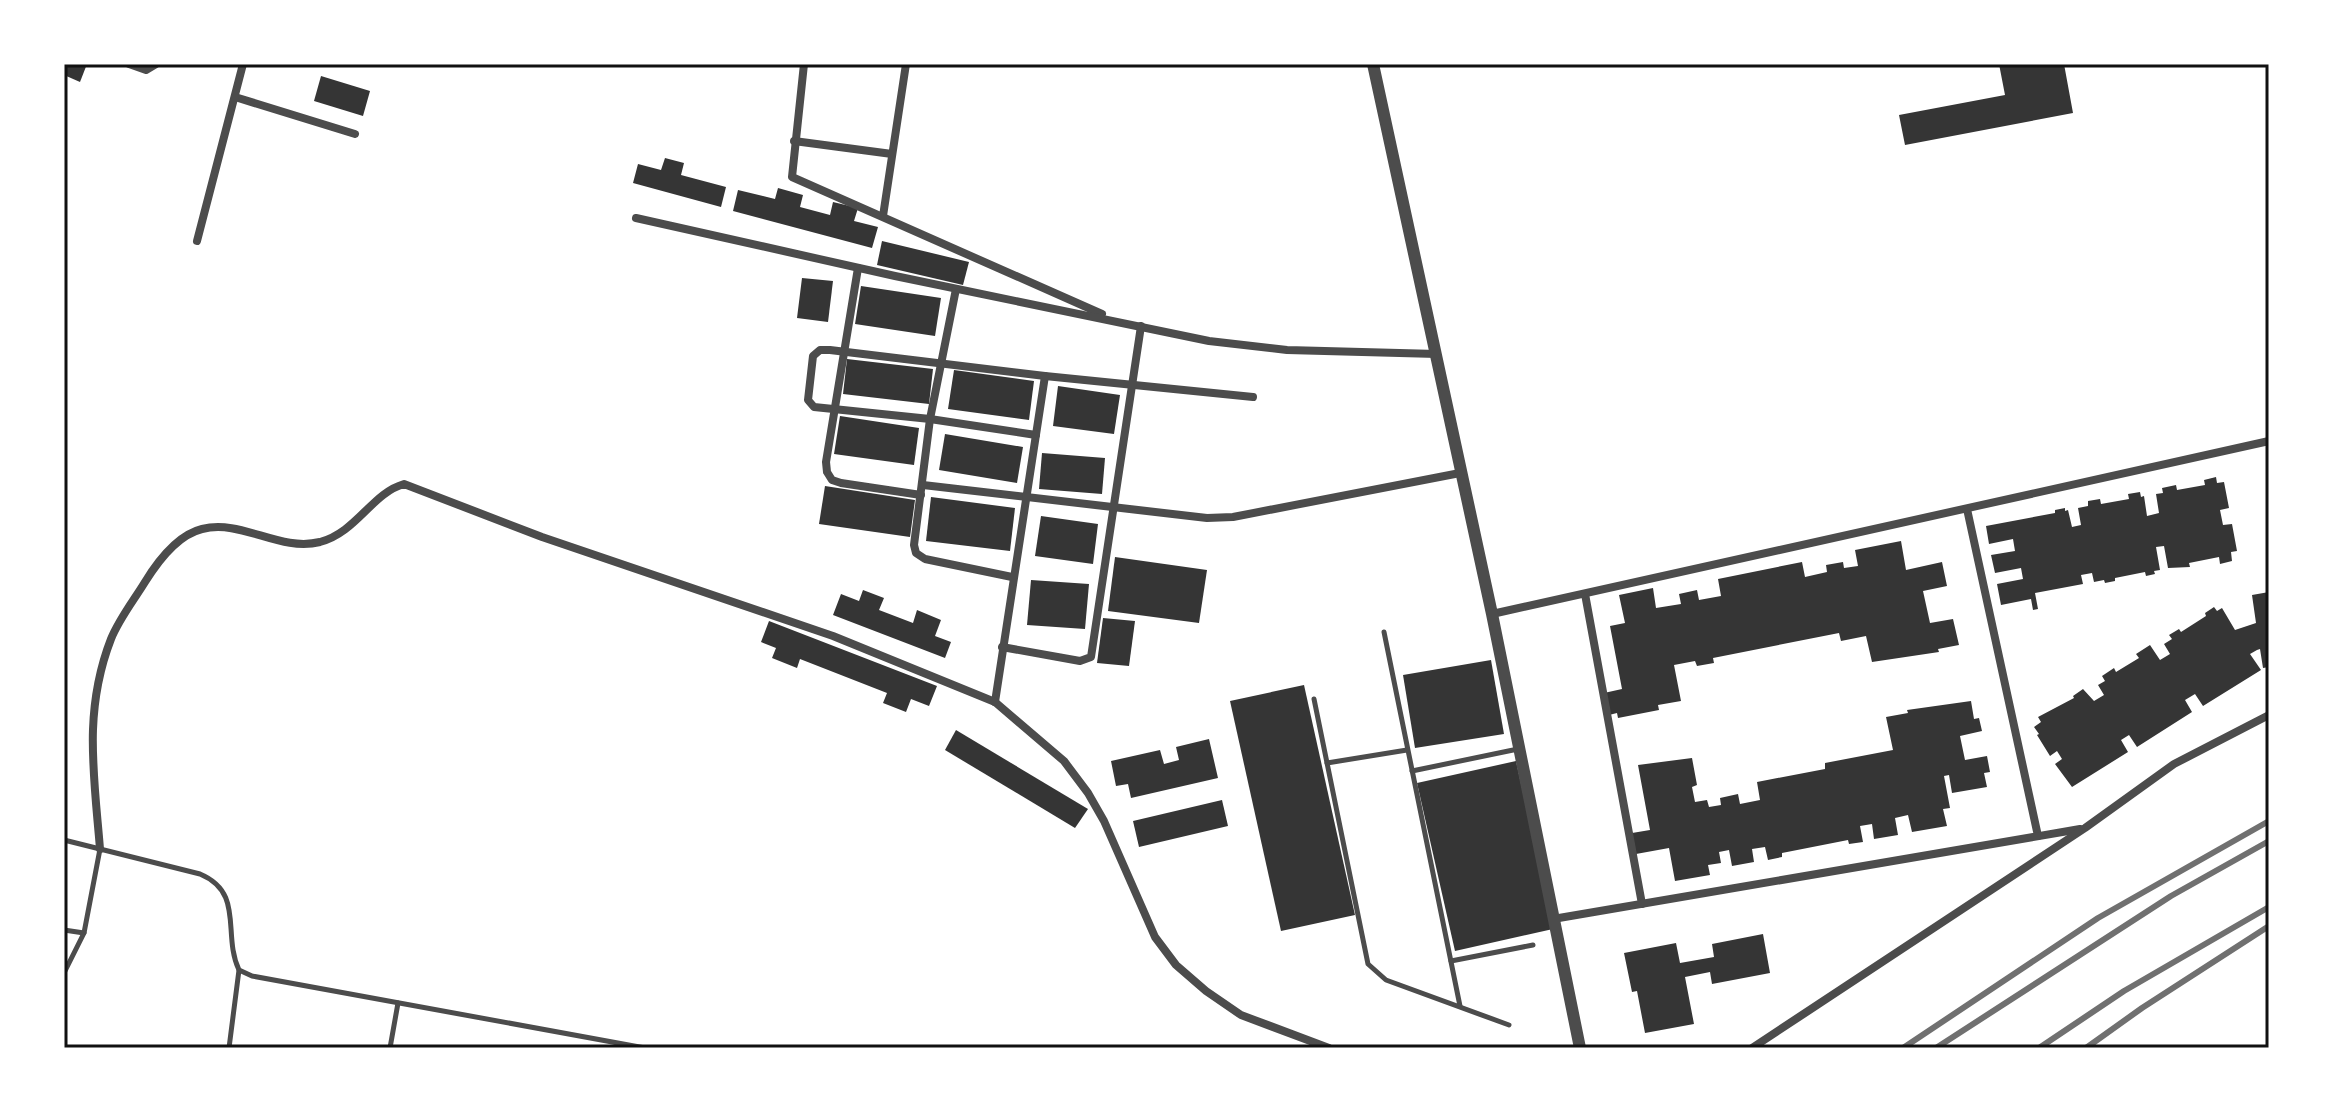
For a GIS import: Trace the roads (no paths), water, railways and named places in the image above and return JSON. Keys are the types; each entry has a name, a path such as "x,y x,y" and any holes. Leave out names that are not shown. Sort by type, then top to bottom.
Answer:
{"street":[{"path":"129,64 146,70 156,64"},
{"path":"197,241 243,64"},
{"path":"804,64 792,177 1117,321"},
{"path":"883,216 906,64"},
{"path":"1373,64 1492,614 1580,1048"},
{"path":"235,97 355,134"},
{"path":"794,141 892,154"},
{"path":"636,218 1209,341 1273,349 1437,354"},
{"path":"858,268 833,411 827,472 832,480 921,495"},
{"path":"956,289 930,419 914,545 916,553 925,559 1012,577"},
{"path":"1002,647 1080,661 1091,657 1141,326"},
{"path":"1036,435 930,419 814,407 808,400 813,356 820,350 845,351 1045,376 1253,397"},
{"path":"995,702 1045,376"},
{"path":"1492,614 2269,441"},
{"path":"923,485 1185,517 1233,517 1460,473"},
{"path":"100,849 91,741 96,690 112,637 153,569 169,550 195,531 224,525 289,542 319,542 353,525 386,493 404,484 542,537 833,636 995,702 1064,761 1088,793 1104,821 1155,937 1176,965 1241,1015 1329,1048"},
{"path":"1967,509 2038,836"},
{"path":"1585,594 1642,904"},
{"path":"1752,1048 2085,828 2174,764 2269,715"},
{"path":"1553,919 2085,828"}],"lane":[{"path":"1384,632 1461,1007"},
{"path":"1314,699 1368,964 1386,980 1509,1025"},
{"path":"1412,771 1519,749"},
{"path":"1327,763 1407,750"},
{"path":"64,840 200,874 215,880 227,894 234,960 239,970 229,1048"},
{"path":"64,973 84,933 100,849"},
{"path":"64,930 84,933"},
{"path":"1451,961 1533,945"},
{"path":"239,970 252,976 645,1048"},
{"path":"390,1048 398,1003"}],"railway":[{"path":"1903,1048 2098,918 2269,821"},
{"path":"1936,1048 2171,896 2269,841"},
{"path":"2039,1048 2124,991 2269,907"},
{"path":"2086,1048 2269,926"}]}
